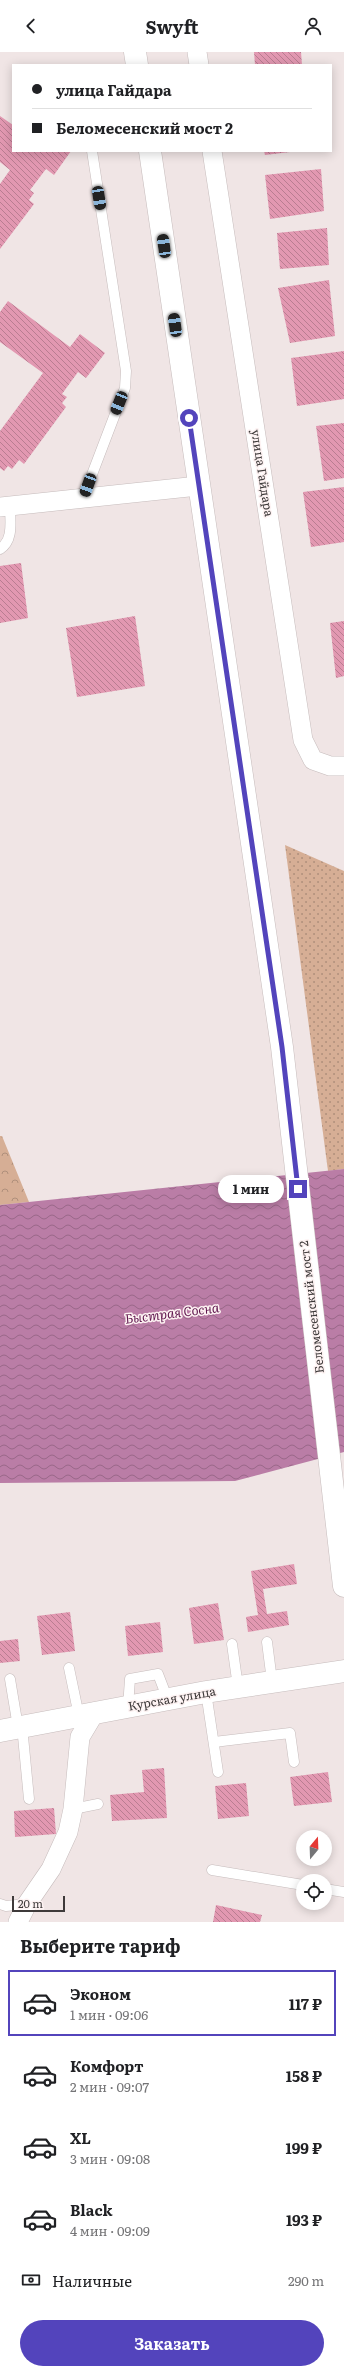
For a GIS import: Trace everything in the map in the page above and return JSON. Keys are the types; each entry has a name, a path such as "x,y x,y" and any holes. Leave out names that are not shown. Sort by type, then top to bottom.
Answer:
{"main road":[{"path":"135,52 137,64"},
{"path":"150,152 198,486"},
{"name":"Беломесенский мост 2","path":"198,486 282,1047 343,1576"},
{"name":"Курская улица","path":"14,1728 206,1692 344,1671"}],"street":[{"path":"197,52 199,64"},
{"name":"улица Гайдара","path":"212,152 303,740 313,760 330,766 344,766"},
{"path":"5,507 198,486"},
{"path":"18,1922 27,1904 51,1869 68,1832 73,1809 80,1737 87,1714"}],"lane":[{"path":"83,498 125,388 126,372 92,152"},
{"path":"0,549 8,541 10,535 5,507"},
{"path":"267,1642 272,1681"},
{"path":"232,1644 238,1687"},
{"path":"69,1668 87,1714"},
{"path":"10,1679 14,1728 29,1799"},
{"path":"206,1692 218,1772"},
{"path":"214,1742 290,1733 294,1762"},
{"path":"73,1809 98,1804"},
{"path":"212,1870 296,1884"},
{"path":"332,1890 344,1892"},
{"path":"0,1904 6,1906 27,1904"}],"green space":[{"path":"285,845 344,871 344,1169 328,1171"},
{"path":"0,1136 2,1136 29,1202 0,1205"}],"water":[{"name":"Быстрая Сосна","path":"344,1169 344,1452 235,1481 0,1483 0,1205"}],"building":[{"path":"254,52 301,52 302,64 255,64"},
{"path":"0,116 12,124 12,152 70,152 54,175 46,169 30,190 34,193 29,200 34,204 0,249 0,184 10,170 0,162"},
{"path":"264,152 290,152 265,155"},
{"path":"321,169 324,211 270,219 265,175"},
{"path":"327,228 329,265 280,269 277,233"},
{"path":"329,280 335,336 290,343 278,288"},
{"path":"8,301 70,347 80,334 105,353 86,378 78,372 62,394 67,397 62,403 66,407 24,464 19,460 12,469 8,466 4,471 0,468 0,431 43,373 0,342 0,312"},
{"path":"344,351 344,399 297,406 291,358"},
{"path":"344,423 344,478 324,481 316,426"},
{"path":"344,487 344,542 311,547 303,492"},
{"path":"21,563 28,618 0,623 0,566"},
{"path":"135,616 145,686 77,697 66,628"},
{"path":"344,621 344,676 336,678 330,623"},
{"path":"294,1564 297,1584 263,1589 267,1614 287,1611 289,1625 248,1632 246,1617 258,1615 251,1571"},
{"path":"218,1603 224,1640 194,1644 189,1608"},
{"path":"70,1612 75,1651 42,1655 37,1616"},
{"path":"160,1622 163,1652 128,1656 125,1626"},
{"path":"18,1639 20,1661 0,1663 0,1641"},
{"path":"164,1768 167,1818 112,1821 110,1795 144,1792 142,1770"},
{"path":"328,1772 332,1802 294,1806 290,1777"},
{"path":"246,1783 249,1816 218,1819 215,1786"},
{"path":"54,1808 56,1834 15,1837 14,1811"},
{"path":"216,1905 262,1915 260,1922 213,1922"}],"route":[{"path":"189,418 200,502 282,1047 298,1189"}]}
